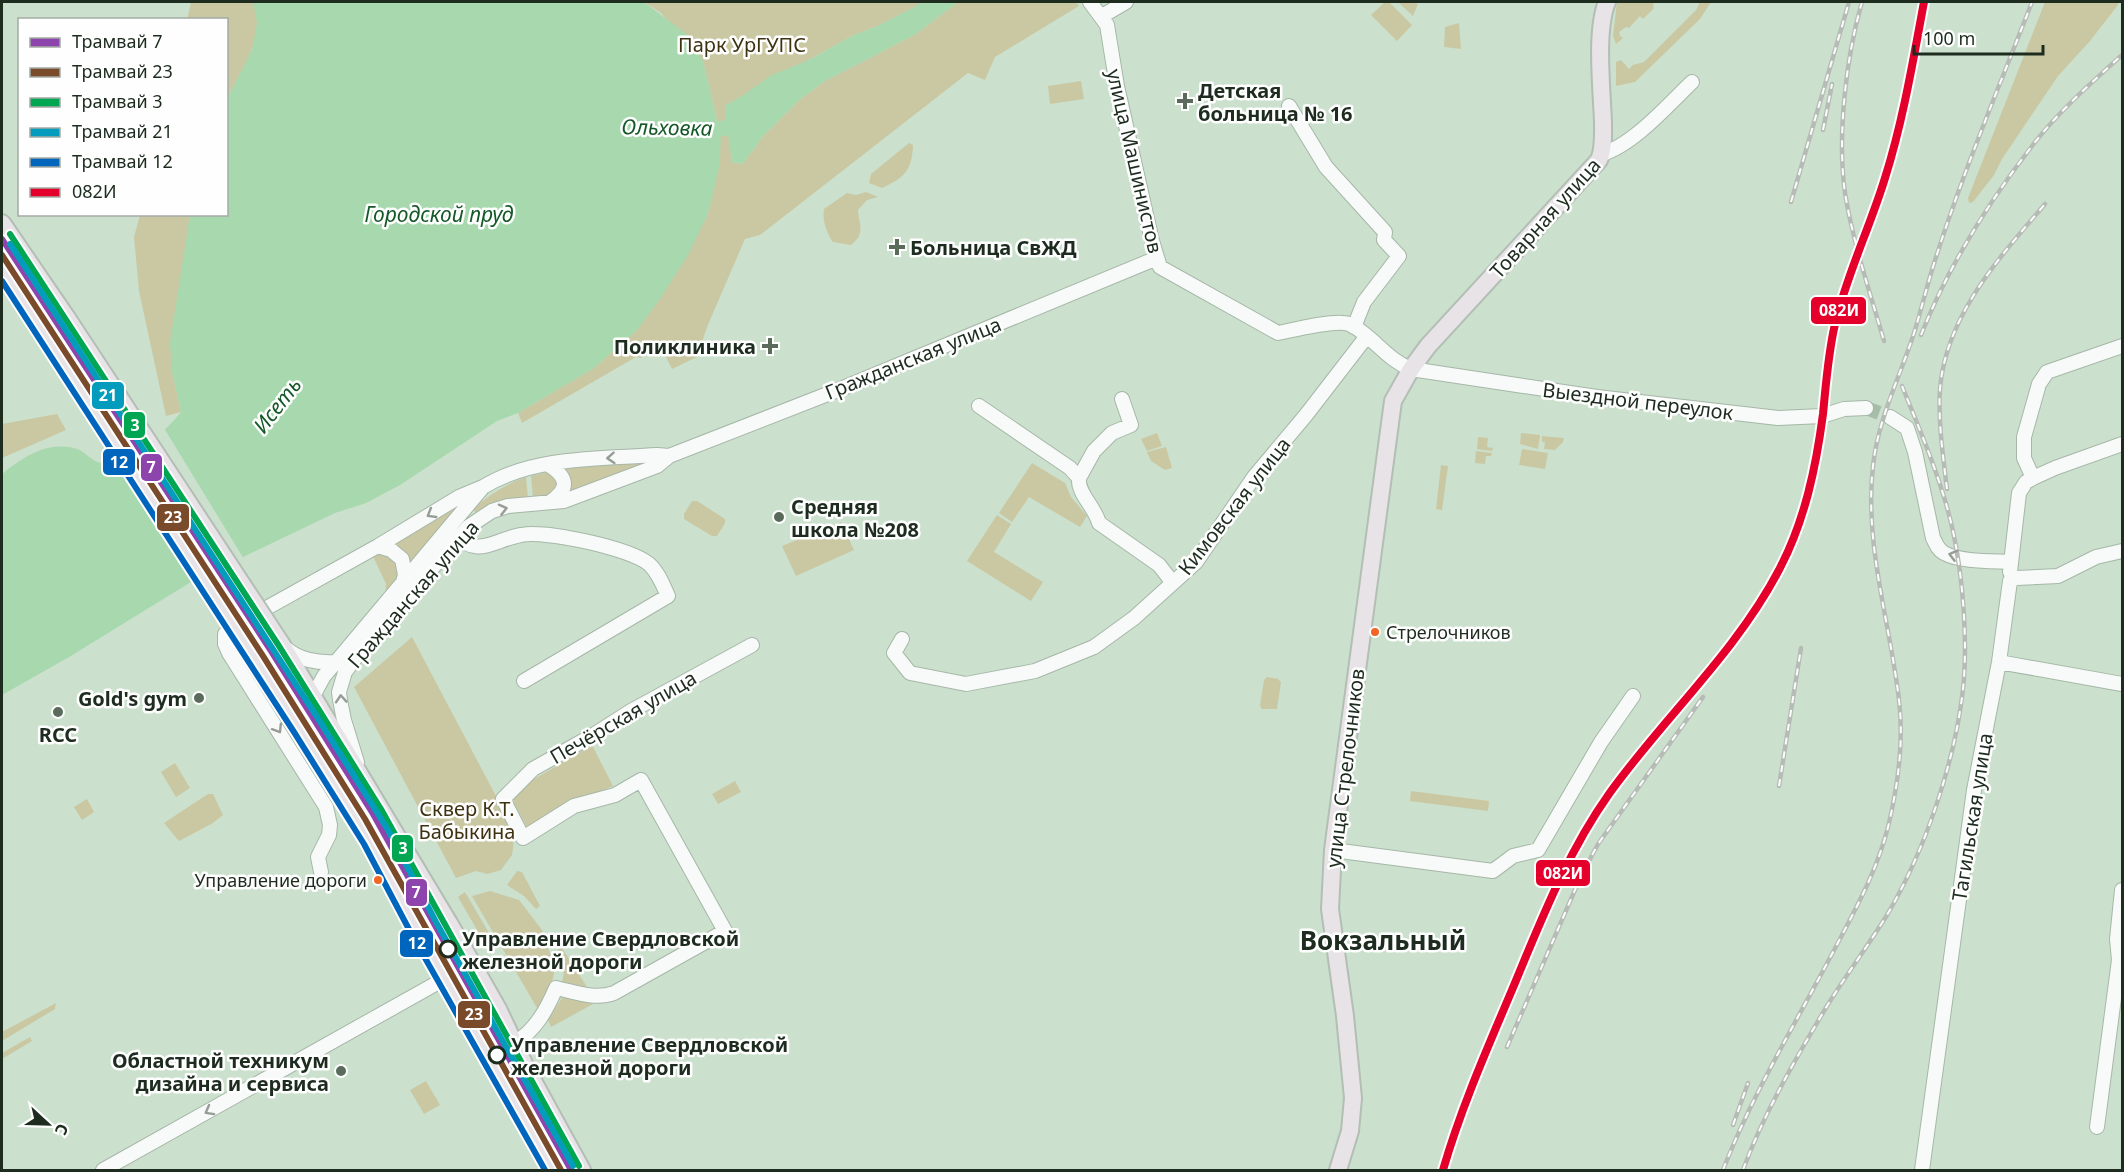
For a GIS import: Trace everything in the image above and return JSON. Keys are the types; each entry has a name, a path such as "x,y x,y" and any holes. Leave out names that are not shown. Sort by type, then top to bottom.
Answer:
{"main road":[{"path":"1602,154 1602,39 1603,10 1607,2"},
{"name":"Товарная улица","path":"1411,369 1428,346 1595,166 1602,154"},
{"path":"2,223 283,646 454,932 515,1043 525,1068 582,1170"},
{"path":"2,261 308,739 371,842 502,1083 555,1170"},
{"name":"улица Стрелочников","path":"1338,1170 1350,1131 1353,1098 1345,1016 1330,909 1333,850 1390,418 1397,392 1411,369"},
{"name":"Гражданская улица","path":"308,739 313,696"},
{"path":"502,1083 521,1080 525,1068"}],"street":[{"path":"1090,2 1102,15 1126,2"},
{"name":"улица Машинистов","path":"1102,15 1107,25 1119,97 1160,267 1278,333 1340,323 1354,327"},
{"name":"Товарная улица","path":"1602,154 1614,151 1628,142 1692,82"},
{"path":"1289,106 1326,167 1385,232 1384,240 1399,256 1364,302 1354,327 1397,363 1411,369"},
{"name":"Гражданская улица","path":"362,775 340,700 339,692 345,672 369,640 458,538 481,517 492,511 508,507 550,502 581,495 646,471 657,466 669,456 818,398 1157,258"},
{"name":"Кимовская улица","path":"902,639 894,653 910,673 966,684 1035,671 1094,647 1134,618 1196,562 1254,477 1306,415 1367,336"},
{"path":"2122,346 2047,372 2039,384 2025,437 2024,458 2033,478 2122,444"},
{"name":"Выездной переулок","path":"1411,369 1586,395 1779,418 1822,416 1854,408 1866,408"},
{"path":"1122,399 1131,426 1112,433 1095,451 1079,478 1081,493 1096,512 1100,523 1159,565 1173,583"},
{"path":"979,406 1070,468 1079,478"},
{"path":"1890,417 1907,428 1915,452 1933,538 1938,548 1945,554 1957,557 2011,562"},
{"name":"Гражданская улица","path":"313,696 324,676 483,487 510,474 547,465 657,455 669,456"},
{"path":"547,465 561,475 564,482 560,495 550,502"},
{"name":"Тагильская улица","path":"1922,1170 1974,790 1999,662 2019,493 2033,478"},
{"path":"321,872 318,857 329,836 330,825 326,807 246,680 225,644 225,634 234,626 378,546 459,497 483,487"},
{"path":"448,528 458,538 475,548 521,534 571,538 608,548 649,564 656,572 668,596 524,681"},
{"path":"378,546 391,550 402,559 405,575 402,585"},
{"path":"2010,581 2016,578 2058,576 2096,557 2122,551"},
{"name":"Печёрская улица","path":"515,1043 529,1033 539,1021 556,988 593,996 605,996 725,931 641,780 615,795 574,806 523,838 503,799 533,769 631,711 752,645"},
{"path":"283,646 295,656 313,662 336,662"},
{"path":"1999,662 2122,684"},
{"path":"1333,850 1493,871 1513,856 1538,850 1601,742 1633,696"},
{"path":"2097,1127 2119,960 2117,939 2122,890"},
{"path":"103,1170 446,978"}],"green space":[{"path":"191,2 253,2 257,14 255,40 228,97 228,18 187,18"},
{"name":"Парк УрГУПС","path":"644,2 920,2 917,6 878,26 854,35 727,105 724,123 717,121 703,61 661,13"},
{"path":"958,2 1076,2 1079,6 995,57 985,80 968,73 760,235 745,239 707,327 697,357 672,369 664,353 636,357 522,423 518,413 594,368 637,330 707,216 720,162 720,134 729,135 732,162 743,164 761,138 799,100 825,81 916,34"},
{"path":"1385,2 1389,2 1412,25 1397,41 1371,15"},
{"path":"1398,2 1418,4 1413,16"},
{"path":"1617,2 1655,2 1654,8 1643,19 1640,16 1629,28 1626,27 1619,32 1623,38 1616,44 1613,36"},
{"path":"1700,2 1711,2 1700,19 1635,82 1616,86 1616,62 1621,60 1629,69 1633,65 1644,62 1696,10"},
{"path":"2045,2 2118,2 2118,5 2090,41 2058,76 2002,159 1994,175 1973,202 1969,203 1968,198"},
{"path":"1459,23 1461,49 1444,47 1445,27"},
{"path":"1081,81 1084,99 1050,104 1048,86"},
{"path":"909,143 913,145 911,161 901,177 882,188 869,183 871,174"},
{"path":"866,192 878,197 867,200 858,210 859,237 851,245 833,242 826,227 824,209 847,193 856,195"},
{"path":"140,216 190,216 172,371 181,412 166,416 139,291 134,237"},
{"path":"57,414 66,430 2,458 2,424"},
{"path":"1157,433 1162,446 1147,451 1141,439"},
{"path":"1521,433 1540,435 1538,449 1520,444"},
{"path":"1542,436 1564,438 1555,450 1544,449 1545,442 1542,442"},
{"path":"1478,437 1488,438 1487,447 1493,448 1492,451 1477,449"},
{"path":"1166,447 1172,468 1165,470 1151,461 1147,452"},
{"path":"1522,449 1548,453 1545,469 1519,465"},
{"path":"1476,451 1492,453 1491,456 1486,456 1485,464 1475,463"},
{"path":"664,458 565,495 560,467"},
{"path":"1032,463 1065,483 1071,497 1087,516 1080,527 1029,497 1012,522 999,513"},
{"path":"1441,465 1448,466 1442,510 1436,509"},
{"path":"548,472 559,479 554,495 533,499 531,476"},
{"path":"526,477 528,499 486,507 476,513 473,509 498,490"},
{"path":"692,501 697,501 725,519 717,536 712,536 684,519 684,514"},
{"path":"461,503 409,569 386,543"},
{"path":"997,515 1011,524 994,552 1043,582 1031,601 967,561"},
{"path":"841,522 854,550 796,576 782,546"},
{"path":"377,551 394,559 400,573 398,582 385,596 386,584 372,554"},
{"name":"Сквер К.Т. Бабыкина","path":"412,637 515,832 512,855 501,870 487,874 476,871 456,878 354,687"},
{"path":"1267,677 1278,679 1281,682 1277,709 1262,709 1260,706 1264,680"},
{"path":"592,745 613,786 569,804 528,829 509,794"},
{"path":"175,763 190,788 176,797 161,772"},
{"path":"735,781 741,792 718,804 712,794"},
{"path":"1411,791 1489,801 1488,811 1410,801"},
{"path":"208,794 213,794 223,815 213,823 179,841 164,823"},
{"path":"87,799 94,812 82,820 74,807"},
{"path":"517,871 522,872 540,906 536,909 524,896 507,885"},
{"path":"490,891 519,900 542,930 555,968 550,993 537,1008 472,896"},
{"path":"465,892 496,945 488,949 458,897"},
{"path":"562,948 587,987 562,982 564,969 558,949"},
{"path":"587,997 593,1004 551,1027 548,1020 562,998"},
{"path":"56,1003 55,1009 2,1041 2,1032"},
{"path":"30,1037 32,1041 2,1059 2,1053"},
{"path":"426,1081 440,1105 424,1114 410,1090"}],"water":[{"name":"Городской пруд","path":"253,2 644,2 689,36 703,61 717,121 721,128 720,162 707,216 688,255 637,330 594,368 518,413 497,421 400,485 366,503 335,513 191,582 2,695 2,474 28,456 47,448 77,449 101,463 121,460 145,446 181,412 172,371 170,343 190,216 228,216 228,97 252,50 257,23"},
{"path":"920,2 958,2 916,34 825,81 799,100 761,138 743,164 732,162 726,105 772,75 809,60 854,35 878,26"}],"pier":[{"path":"164,428 244,559 193,584 116,459"}],"waterway":[{"name":"Ольховка","path":"702,132 736,126 747,118"}],"tunnel":[{"path":"1866,408 1890,417"}],"railway":[{"path":"1791,202 1849,2"},
{"path":"1862,2 1851,47 1844,97 1843,171 1852,230 1884,341"},
{"path":"1723,1170 1760,1088 1865,890 1879,857 1889,823 1895,793 1901,731 1895,671 1879,583 1872,525 1871,496 1876,448 1885,414 1915,330 1955,202 2032,2"},
{"path":"1921,335 1956,260 2016,168 2042,133 2122,55"},
{"path":"1823,130 1832,84"},
{"path":"1947,489 1940,426 1940,389 1944,362 1964,312 1978,289 2010,245 2045,204"},
{"path":"1743,1170 1792,1066 1827,1006 1887,915 1914,863 1926,835 1945,776 1959,717 1963,689 1965,630 1957,549 1937,476 1902,386"},
{"path":"1779,786 1801,648"},
{"path":"1507,1047 1581,876 1598,844 1703,697"},
{"path":"1733,1125 1748,1083"}],"tram line":[{"name":"3","path":"10,234 279,646 381,809 579,1166"},
{"name":"7","path":"2,239 271,651 373,814 571,1170"},
{"name":"21","path":"10,244 388,830 436,922 573,1166"},
{"name":"23","path":"2,255 263,656 365,819 561,1170"},
{"name":"12","path":"2,281 364,844 412,935 545,1170"}],"transit line":[{"name":"082И","path":"1443,1170 1484,1057 1544,914 1580,840 1630,766 1721,657 1742,628 1762,599 1789,550 1803,512 1813,473 1835,324 1879,196 1897,135 1924,2"}],"place":[{"name":"Детская больница № 16","path":"1185,101"},
{"name":"Больница СвЖД","path":"897,247"},
{"name":"Поликлиника","path":"770,346"},
{"name":"Средняя школа №208","path":"779,517"},
{"name":"Стрелочников","path":"1375,632"},
{"name":"Gold's gym","path":"199,698"},
{"name":"RCC","path":"58,712"},
{"name":"Управление дороги","path":"378,880"},
{"name":"Управление Свердловской железной дороги","path":"448,949"},
{"name":"Управление Cвердловской железной дороги","path":"497,1055"},
{"name":"Областной техникум дизайна и сервиса","path":"341,1071"}],"district":[{"name":"Вокзальный","path":"1383,940"}],"water label":[{"name":"Исеть","path":"277,405"}]}
